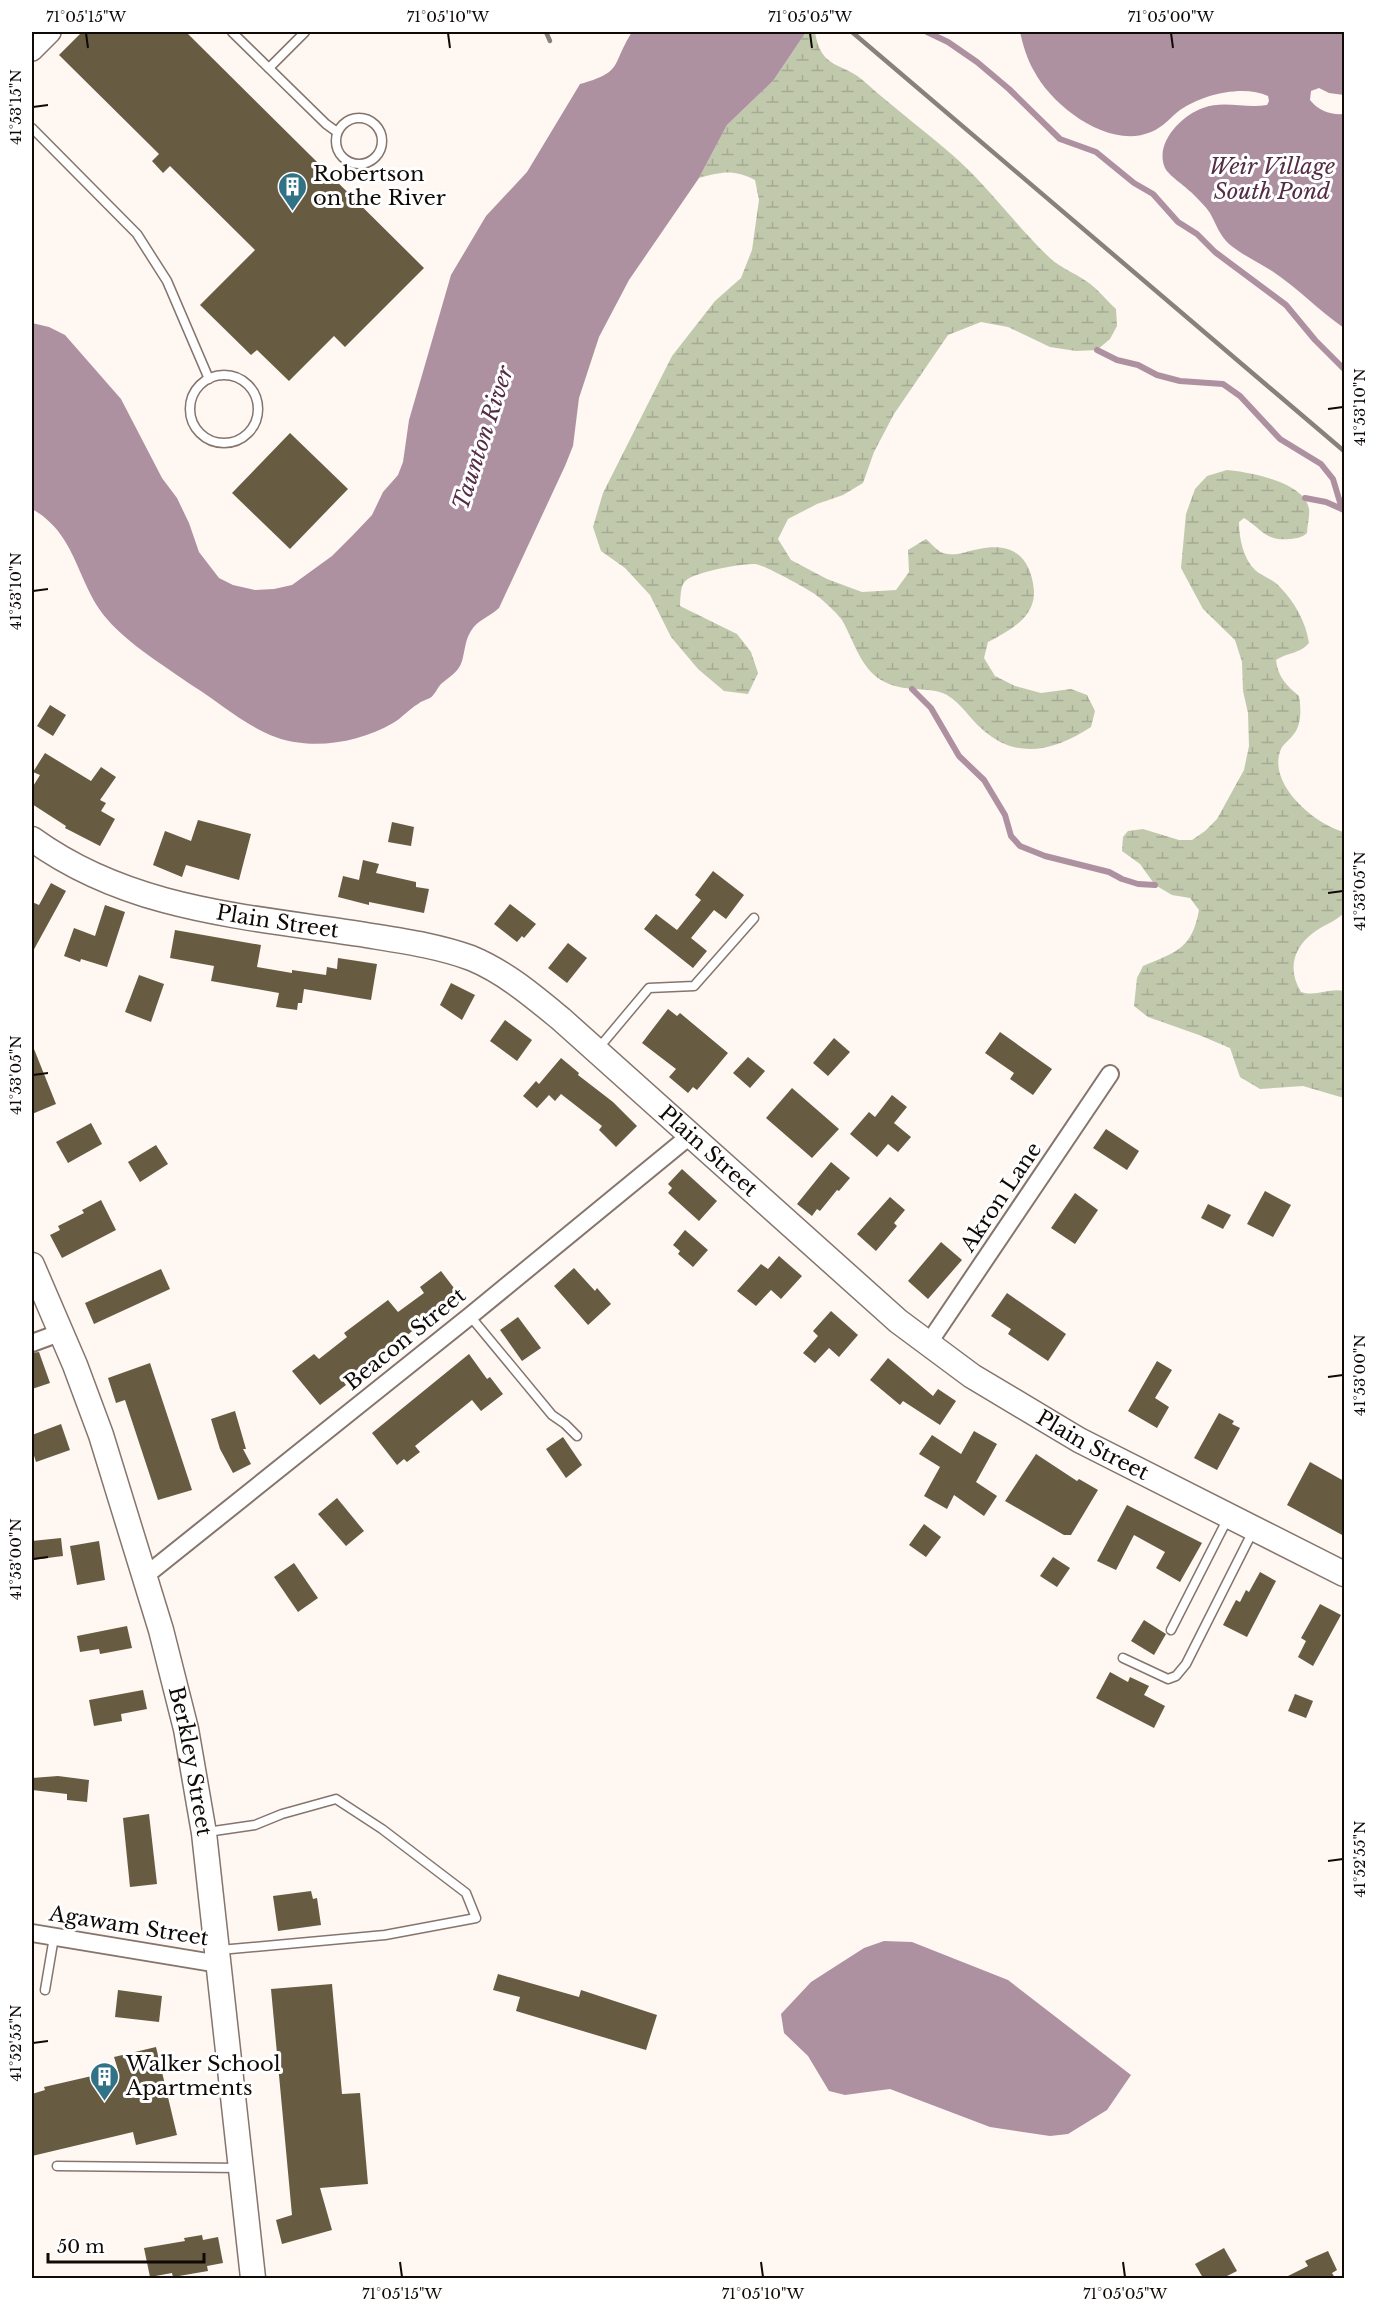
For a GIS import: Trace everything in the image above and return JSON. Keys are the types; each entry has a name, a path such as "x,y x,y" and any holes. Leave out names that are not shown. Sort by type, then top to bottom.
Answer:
{"main road":[{"name":"Plain Street","path":"32,839 80,870 149,898 202,909 392,939 447,951 492,968 530,994 597,1050 898,1321 972,1376 1079,1440 1344,1574"},
{"name":"Berkley Street","path":"32,1265 62,1332 101,1434 166,1646 186,1729 204,1833 253,2278"}],"street":[{"path":"32,50 50,32"},
{"name":"Akron Lane","path":"928,1344 1110,1074"},
{"name":"Beacon Street","path":"145,1576 470,1316 692,1134"},
{"path":"32,1343 62,1332"},
{"name":"Agawam Street","path":"32,1933 218,1957"}],"lane":[{"path":"232,32 337,132"},
{"path":"269,68 305,32"},
{"path":"364,118 377,127 381,134 380,150 376,157 362,165 346,161 336,148 337,132 348,120 364,118"},
{"path":"32,128 138,234 167,281 209,379"},
{"path":"230,376 248,386 254,395 257,416 253,425 238,440 217,442 207,439 193,423 190,403 194,393 209,379 230,376"},
{"path":"597,1050 649,988 694,986 754,918"},
{"path":"470,1316 552,1415 577,1436"},
{"path":"1171,1630 1229,1516"},
{"path":"1123,1658 1168,1679 1179,1674 1212,1615 1254,1529"},
{"path":"204,1833 255,1825 282,1814 336,1799 382,1829 466,1893 476,1918 385,1935 218,1957"},
{"path":"45,1990 54,1937"},
{"path":"57,2166 242,2168"}],"green space":[{"path":"806,32 815,32 822,53 828,59 857,76 957,159 1051,259 1098,291 1116,309 1117,326 1110,339 1097,350 1076,351 1050,347 1008,327 981,322 948,335 894,414 874,452 863,483 843,495 817,504 788,519 778,539 791,560 827,579 862,592 896,590 909,572 908,550 926,539 939,551 948,554 991,547 1011,550 1024,561 1029,569 1034,591 1033,600 1030,609 1019,622 988,642 984,658 995,676 1015,686 1041,693 1071,689 1087,695 1095,711 1091,727 1064,742 1037,749 1010,746 996,740 983,730 957,702 947,695 932,690 898,687 881,680 868,668 842,620 826,603 795,583 755,564 730,566 698,574 687,579 682,586 680,606 737,634 751,652 758,673 748,694 724,691 698,669 671,637 650,595 625,568 601,551 593,527 603,493 672,356 715,301 741,278 752,250 759,200 755,180 740,174 727,173 699,178 727,125 773,81"},
{"path":"1227,470 1262,476 1287,485 1298,492 1309,509 1307,533 1299,538 1282,539 1269,536 1244,518 1239,522 1239,528 1242,548 1247,560 1255,570 1276,584 1290,598 1302,620 1309,643 1302,649 1276,660 1283,680 1299,696 1300,706 1296,731 1281,749 1278,762 1281,776 1296,801 1308,812 1320,821 1344,832 1344,913 1317,930 1300,946 1294,961 1294,976 1301,992 1312,994 1344,991 1344,1098 1303,1086 1260,1089 1240,1077 1230,1048 1148,1017 1134,1006 1137,978 1143,966 1165,957 1187,941 1196,923 1199,910 1190,898 1172,895 1155,885 1140,864 1122,851 1123,837 1128,831 1143,829 1179,840 1192,840 1205,831 1217,819 1244,770 1249,746 1242,662 1235,640 1203,609 1181,568 1186,514 1195,489 1207,476"}],"water":[{"name":"Taunton River","path":"632,32 806,32 773,81 727,125 699,178 629,280 599,337 579,398 573,446 565,466 499,608 471,631 459,668 441,684 430,698 419,703 393,723 364,736 316,744 285,740 260,730 159,663 116,628 97,605 59,532 32,509 32,323 49,327 65,335 121,399 162,478 177,498 199,552 219,578 233,585 255,590 292,585 332,556 353,535 372,515 383,492 398,475 403,462 409,420 451,275 486,216 527,172 580,84 604,75 615,66"},
{"name":"Weir Village South Pond","path":"1020,32 1344,32 1344,95 1329,93 1319,88 1311,91 1310,100 1325,112 1344,114 1344,328 1282,278 1229,244 1205,206 1165,168 1163,149 1172,131 1187,117 1211,106 1267,105 1268,96 1235,91 1210,96 1180,110 1151,132 1135,136 1118,135 1100,130 1084,121 1054,98 1042,84 1032,66"},
{"path":"884,1941 912,1942 1008,1980 1131,2075 1107,2110 1068,2134 1050,2136 990,2127 890,2089 845,2095 829,2091 808,2056 784,2033 781,2014 811,1982 864,1948"}],"building":[{"name":"Robertson on the River","path":"82,32 186,32 424,268 345,347 334,336 289,381 257,350 251,355 200,305 255,250 170,166 163,173 152,161 159,154 59,55"},
{"path":"290,433 348,489 290,549 232,493"},
{"path":"50,705 66,715 53,736 37,726"},
{"path":"45,753 91,781 101,767 116,777 100,800 106,803 101,811 115,819 100,846 65,828 66,826 32,804 32,788 40,775 33,772"},
{"path":"198,820 251,834 239,880 186,865 182,877 153,865 165,831 191,841"},
{"path":"392,822 414,827 411,846 388,842"},
{"path":"363,860 379,864 376,873 416,882 416,887 429,889 424,913 369,902 369,905 338,897 343,876 359,880"},
{"path":"713,871 744,895 726,919 714,910 691,938 707,951 693,968 644,929 656,914 677,930 701,900 695,895"},
{"path":"51,883 66,891 32,953 32,902 39,905"},
{"path":"510,904 536,924 524,938 522,936 517,942 494,924"},
{"path":"105,905 125,912 107,967 81,959 80,962 64,956 74,928 95,936"},
{"path":"175,930 261,945 257,967 292,973 292,970 326,975 327,967 337,969 338,958 377,964 371,1000 304,989 302,1003 298,1003 297,1010 276,1007 279,993 211,981 214,966 170,958"},
{"path":"568,943 587,958 567,983 548,968"},
{"path":"139,975 164,984 151,1022 125,1012"},
{"path":"451,983 475,995 462,1020 440,1005"},
{"path":"668,1009 677,1016 680,1013 728,1053 697,1090 693,1087 688,1093 669,1077 676,1069 642,1043"},
{"path":"505,1020 532,1040 517,1061 490,1041"},
{"path":"1000,1032 1052,1069 1033,1095 1010,1079 1014,1073 985,1053"},
{"path":"834,1038 850,1052 828,1076 813,1063"},
{"path":"32,1044 56,1104 32,1114"},
{"path":"748,1057 765,1071 750,1088 733,1073"},
{"path":"561,1058 579,1073 578,1075 613,1102 637,1126 616,1147 599,1130 602,1126 561,1094 555,1101 549,1095 537,1108 523,1096 536,1081 539,1084"},
{"path":"792,1088 839,1129 812,1158 766,1118"},
{"path":"892,1095 907,1107 894,1123 911,1137 898,1152 888,1144 877,1157 850,1134 869,1112 875,1117"},
{"path":"91,1123 102,1144 68,1163 56,1142"},
{"path":"1106,1129 1139,1151 1127,1170 1093,1148"},
{"path":"156,1145 168,1164 140,1182 128,1162"},
{"path":"831,1162 850,1178 820,1211 817,1209 812,1216 797,1204"},
{"path":"682,1169 717,1201 699,1221 668,1193 672,1188 668,1184"},
{"path":"1265,1191 1291,1205 1273,1237 1247,1224"},
{"path":"1075,1193 1098,1210 1075,1244 1051,1228"},
{"path":"890,1197 905,1210 894,1223 897,1226 876,1251 857,1234"},
{"path":"101,1200 116,1230 62,1258 50,1235 60,1230 58,1226 84,1213 82,1210"},
{"path":"1208,1204 1231,1215 1223,1229 1201,1218"},
{"path":"685,1230 708,1250 693,1267 678,1254 680,1251 673,1245"},
{"path":"941,1242 962,1260 928,1299 908,1281"},
{"path":"779,1256 802,1276 781,1299 771,1290 756,1306 737,1291 761,1264 768,1269"},
{"path":"574,1268 595,1291 597,1288 611,1304 588,1325 554,1286"},
{"path":"161,1269 170,1289 94,1324 85,1303"},
{"path":"441,1271 460,1296 439,1311 437,1310 397,1344 394,1341 343,1381 346,1385 320,1405 292,1371 314,1354 319,1359 347,1337 344,1333 388,1300 398,1312 424,1293 420,1287"},
{"path":"1007,1293 1066,1334 1048,1361 1008,1334 1011,1329 991,1316"},
{"path":"831,1311 858,1335 839,1357 829,1348 815,1363 803,1353 818,1336 813,1331"},
{"path":"518,1317 541,1348 522,1361 500,1330"},
{"path":"39,1352 50,1383 32,1389 32,1353"},
{"path":"469,1354 487,1379 490,1377 503,1394 481,1411 472,1400 415,1446 420,1452 407,1462 404,1459 397,1465 372,1433"},
{"path":"888,1358 933,1396 938,1389 956,1401 940,1425 903,1401 900,1405 870,1380"},
{"path":"1157,1361 1172,1370 1155,1398 1169,1407 1157,1428 1128,1411"},
{"path":"150,1363 192,1490 158,1500 125,1400 116,1403 108,1378"},
{"path":"235,1411 246,1449 243,1449 251,1464 233,1473 220,1449 211,1419"},
{"path":"1219,1413 1234,1421 1232,1424 1240,1428 1217,1470 1194,1458"},
{"path":"61,1424 70,1450 36,1462 32,1449 32,1435"},
{"path":"974,1431 997,1444 976,1482 997,1496 984,1516 954,1495 947,1509 924,1496 940,1467 919,1454 932,1435 961,1454"},
{"path":"563,1437 582,1465 566,1478 546,1449"},
{"path":"1036,1454 1077,1481 1079,1479 1098,1490 1071,1535 1064,1535 1005,1501"},
{"path":"1310,1462 1344,1481 1344,1536 1287,1505"},
{"path":"337,1498 364,1531 346,1546 318,1514"},
{"path":"1127,1505 1202,1543 1180,1582 1156,1568 1165,1552 1134,1535 1116,1570 1097,1561"},
{"path":"924,1524 941,1537 926,1557 909,1545"},
{"path":"61,1538 63,1556 32,1560 32,1541"},
{"path":"99,1541 105,1580 77,1585 70,1546"},
{"path":"1053,1557 1070,1568 1057,1587 1040,1576"},
{"path":"294,1563 318,1598 298,1612 274,1577"},
{"path":"1260,1572 1276,1581 1247,1637 1223,1625 1236,1600 1240,1602 1246,1590 1249,1592"},
{"path":"1320,1604 1341,1615 1313,1666 1298,1657 1306,1641 1301,1638"},
{"path":"1144,1620 1166,1634 1154,1655 1131,1641"},
{"path":"127,1626 132,1648 100,1654 99,1649 80,1652 77,1636"},
{"path":"1110,1672 1128,1682 1130,1677 1149,1686 1144,1695 1165,1706 1154,1728 1096,1698"},
{"path":"143,1690 147,1709 121,1714 122,1721 94,1726 89,1700"},
{"path":"1295,1694 1313,1701 1306,1718 1288,1711"},
{"path":"58,1776 89,1780 87,1802 67,1800 67,1794 32,1790 32,1778"},
{"path":"149,1814 157,1884 130,1887 123,1818"},
{"path":"311,1891 313,1899 317,1898 321,1925 278,1931 273,1896"},
{"path":"498,1974 579,1997 581,1990 657,2015 646,2050 516,2011 520,1997 493,1990"},
{"path":"332,1984 342,2094 360,2093 368,2184 320,2188 332,2230 282,2244 276,2220 292,2215 271,1989"},
{"path":"118,1990 162,1996 159,2022 115,2017"},
{"name":"Walker School Apartments","path":"156,2047 177,2135 136,2145 133,2132 32,2156 32,2094 45,2090 44,2087 118,2070 114,2057"},
{"path":"202,2235 203,2240 218,2237 223,2263 207,2266 208,2271 173,2277 172,2273 150,2277 144,2248 185,2241 184,2238"},
{"path":"1224,2248 1237,2271 1223,2278 1203,2278 1195,2264"},
{"path":"1328,2251 1337,2270 1332,2273 1335,2278 1284,2278 1308,2266 1305,2261"}],"waterway":[{"path":"927,32 948,42 977,62 1009,89 1060,139 1096,152 1134,183 1153,194 1178,222 1197,234 1215,252 1286,305 1315,340 1344,369"},
{"path":"1097,350 1117,360 1138,365 1157,375 1180,381 1223,384 1240,396 1280,439 1321,464 1333,479 1342,509"},
{"path":"1305,498 1326,502 1344,510"},
{"path":"912,689 931,708 959,756 984,780 1005,815 1011,836 1020,846 1045,856 1109,872 1138,884 1155,885"}],"railway":[{"path":"546,32 550,41"},
{"path":"852,32 1344,451"}],"place":[{"name":"Robertson on the River","path":"292,212"},
{"name":"Walker School Apartments","path":"105,2102"}]}
